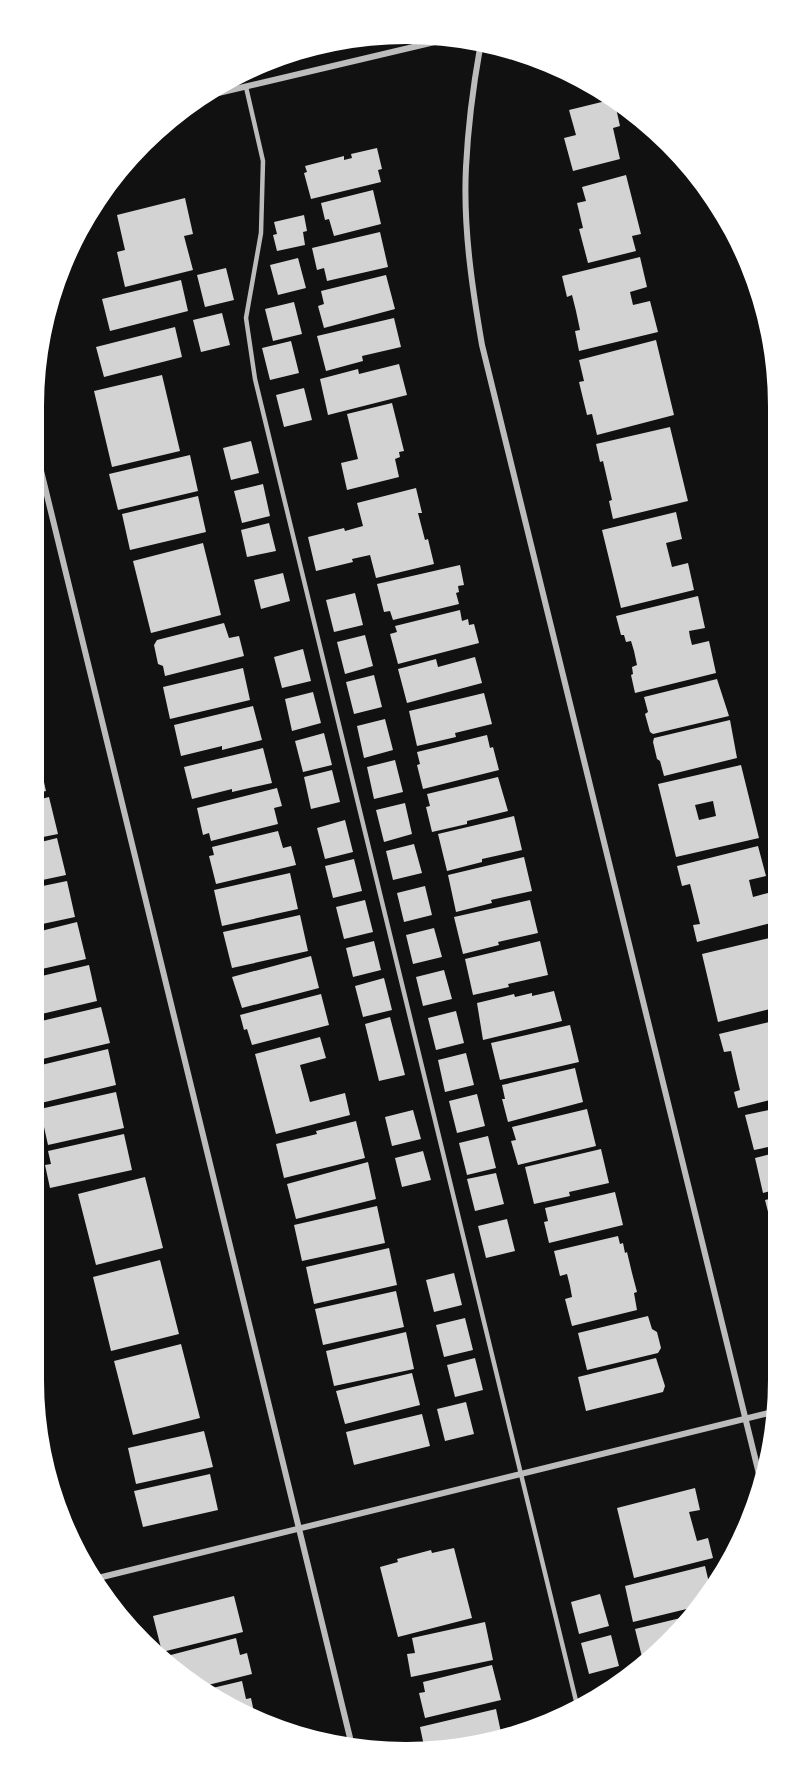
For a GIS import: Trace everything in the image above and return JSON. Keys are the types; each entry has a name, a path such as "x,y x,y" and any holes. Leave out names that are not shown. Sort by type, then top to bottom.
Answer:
{"street":[{"path":"226,91 426,44"},
{"path":"480,51 471,100 466,200 473,294 482,345 758,1468"},
{"path":"44,483 350,1738"},
{"path":"102,1577 767,1414"}],"lane":[{"path":"246,87 263,161 261,233 246,318 255,379 576,1700"}],"building":[{"path":"602,102 617,111 620,126 613,128 620,159 573,171 564,138 576,135 569,110"},
{"path":"377,148 382,169 378,170 381,182 311,199 304,173 307,172 305,166 344,156 344,160 352,158 351,154"},
{"path":"626,175 641,234 632,236 636,251 588,263 579,229 583,228 577,203 586,201 582,187"},
{"path":"373,190 381,224 334,236 329,219 325,220 321,203"},
{"path":"185,198 193,234 184,236 193,270 125,287 117,252 125,250 117,215"},
{"path":"304,215 307,231 303,232 305,245 277,251 273,235 277,234 274,222"},
{"path":"380,232 388,267 327,281 324,268 317,270 312,248"},
{"path":"640,257 647,287 630,292 633,305 650,301 658,332 579,351 575,331 580,330 576,311 572,295 567,297 562,276"},
{"path":"298,258 306,288 278,295 270,265"},
{"path":"226,268 234,300 205,307 197,275"},
{"path":"386,275 395,309 324,328 318,306 324,304 321,291"},
{"path":"181,280 188,311 110,331 102,299"},
{"path":"294,302 302,334 273,341 265,309"},
{"path":"222,313 230,345 201,352 193,320"},
{"path":"394,318 401,347 362,356 363,361 326,371 317,336"},
{"path":"175,327 182,357 104,377 96,347"},
{"path":"656,340 674,415 597,435 592,414 587,415 579,382 584,381 579,360"},
{"path":"291,341 299,373 270,380 262,348"},
{"path":"399,364 407,395 328,415 320,379 358,369 359,374"},
{"path":"162,375 180,451 112,467 94,391"},
{"path":"304,388 312,420 284,427 276,395"},
{"path":"392,403 404,451 399,452 400,457 395,459 399,477 347,490 341,463 358,459 347,414"},
{"path":"670,427 688,501 613,519 609,501 612,500 603,461 600,462 596,444"},
{"path":"251,441 259,473 231,480 223,448"},
{"path":"190,455 198,491 118,510 109,474"},
{"path":"263,484 270,516 242,523 234,491"},
{"path":"416,488 422,513 418,513 434,564 376,578 370,555 352,559 353,562 316,571 308,537 363,526 357,503"},
{"path":"198,496 206,532 130,550 122,514"},
{"path":"676,512 682,539 666,543 672,567 688,563 694,590 621,608 602,530"},
{"path":"269,523 276,551 247,557 241,530"},
{"path":"203,543 221,615 151,633 133,561"},
{"path":"460,565 464,585 458,586 459,592 456,593 459,604 393,620 390,611 384,612 377,584"},
{"path":"283,573 290,601 261,609 254,580"},
{"path":"355,593 363,625 334,632 326,600"},
{"path":"698,596 705,628 689,631 690,637 692,645 709,641 716,673 635,693 631,675 633,674 632,667 637,665 634,651 631,641 626,642 624,635 621,635 616,616"},
{"path":"460,610 462,621 468,619 469,625 474,624 479,643 398,664 390,634 397,632 395,626"},
{"path":"224,623 229,638 239,636 244,656 165,676 163,666 158,664 154,645 157,640"},
{"path":"365,635 373,666 345,674 337,642"},
{"path":"303,649 311,681 282,688 274,657"},
{"path":"475,657 482,683 407,703 398,669 436,659 438,667"},
{"path":"243,668 250,700 170,719 163,687"},
{"path":"374,675 382,707 354,714 346,682"},
{"path":"717,679 729,716 653,734 650,732 645,714 648,712 644,697"},
{"path":"313,692 321,723 292,731 285,699"},
{"path":"484,693 492,724 455,733 456,737 417,746 409,711"},
{"path":"253,706 262,740 222,750 222,746 181,756 174,725"},
{"path":"385,719 393,750 364,758 357,726"},
{"path":"730,720 737,758 664,776 660,761 657,759 654,738"},
{"path":"324,733 332,765 303,772 295,741"},
{"path":"487,735 499,770 423,789 417,765 420,764 417,752"},
{"path":"263,748 272,783 232,792 232,789 192,799 184,767"},
{"path":"395,760 403,792 374,799 367,767"},
{"path":"741,765 759,838 676,857 658,784","holes":["713,801 716,816 699,820 695,805"]},
{"path":"332,770 340,802 311,809 304,777"},
{"path":"498,777 508,811 432,832 426,807 430,806 427,794"},
{"path":"277,788 282,806 274,808 278,824 211,841 209,833 203,835 197,808"},
{"path":"49,797 58,834 44,837 44,798"},
{"path":"405,803 412,834 384,842 376,810"},
{"path":"514,816 522,850 482,859 482,862 447,871 438,834"},
{"path":"345,820 353,852 325,859 317,828"},
{"path":"278,831 283,848 291,846 296,865 216,884 209,856 214,855 212,847"},
{"path":"57,838 66,875 44,880 44,841"},
{"path":"414,844 422,873 393,880 386,851"},
{"path":"758,846 766,876 749,880 753,897 768,893 768,924 697,942 693,925 700,924 690,884 682,886 677,866"},
{"path":"524,857 532,891 491,900 492,903 456,912 448,875"},
{"path":"354,859 362,891 333,898 325,866"},
{"path":"290,873 298,909 222,926 214,890"},
{"path":"67,881 75,917 44,924 44,886"},
{"path":"425,886 432,915 404,922 397,893"},
{"path":"365,900 373,932 344,939 336,907"},
{"path":"530,900 538,933 498,942 499,945 463,954 454,917"},
{"path":"300,915 308,951 232,968 223,932"},
{"path":"77,922 86,959 44,969 44,930"},
{"path":"434,928 442,957 413,964 406,935"},
{"path":"768,938 768,1010 718,1022 702,954"},
{"path":"374,941 381,970 353,977 346,948"},
{"path":"540,941 548,975 473,995 465,959"},
{"path":"311,956 319,988 242,1008 232,977"},
{"path":"89,965 97,1001 44,1013 44,975"},
{"path":"444,970 452,999 423,1006 416,977"},
{"path":"384,978 392,1010 363,1017 355,986"},
{"path":"554,991 562,1021 483,1040 477,1003 514,994 515,997 532,993 532,996"},
{"path":"321,994 329,1025 252,1045 247,1029 244,1030 240,1015"},
{"path":"101,1007 110,1043 44,1059 44,1020"},
{"path":"456,1011 464,1043 436,1050 428,1018"},
{"path":"390,1017 405,1075 379,1081 365,1024"},
{"path":"768,1022 768,1100 738,1108 734,1092 740,1090 731,1051 724,1052 719,1034"},
{"path":"570,1025 579,1062 500,1080 491,1043"},
{"path":"320,1037 326,1058 300,1065 310,1102 345,1093 350,1115 276,1134 255,1054"},
{"path":"108,1049 116,1085 44,1102 44,1064"},
{"path":"466,1053 474,1085 445,1092 438,1060"},
{"path":"575,1068 583,1102 508,1122 502,1099 505,1099 502,1085"},
{"path":"116,1092 124,1128 48,1145 44,1127 44,1108"},
{"path":"477,1094 485,1126 457,1133 449,1101"},
{"path":"587,1109 596,1146 518,1165 511,1141 516,1140 512,1127"},
{"path":"413,1110 421,1139 392,1146 385,1117"},
{"path":"768,1110 768,1147 754,1150 745,1115"},
{"path":"356,1121 365,1158 284,1178 276,1144"},
{"path":"124,1134 132,1170 50,1188 45,1165 51,1164 48,1151"},
{"path":"488,1136 496,1168 467,1175 459,1143"},
{"path":"601,1149 609,1183 569,1192 570,1196 534,1204 525,1167"},
{"path":"423,1151 431,1180 402,1187 395,1158"},
{"path":"768,1155 768,1192 763,1193 755,1158"},
{"path":"368,1162 376,1199 296,1219 287,1184"},
{"path":"496,1173 504,1204 475,1211 467,1179"},
{"path":"145,1177 163,1248 96,1265 78,1194"},
{"path":"615,1192 623,1225 549,1243 544,1222 548,1221 545,1208"},
{"path":"377,1206 385,1243 302,1261 294,1225"},
{"path":"507,1219 515,1251 486,1258 478,1226"},
{"path":"618,1236 620,1244 623,1243 625,1253 627,1252 637,1292 634,1293 637,1310 572,1326 565,1299 572,1297 570,1286 567,1274 560,1276 554,1251"},
{"path":"389,1248 397,1285 314,1304 306,1267"},
{"path":"160,1260 179,1334 111,1351 93,1277"},
{"path":"454,1273 462,1305 434,1312 426,1280"},
{"path":"396,1291 404,1327 323,1345 315,1309"},
{"path":"648,1316 652,1329 657,1332 661,1348 658,1353 587,1370 578,1333"},
{"path":"465,1318 473,1350 444,1357 436,1325"},
{"path":"406,1332 414,1369 334,1386 326,1351"},
{"path":"181,1344 200,1418 133,1435 114,1361"},
{"path":"475,1358 483,1390 455,1397 447,1365"},
{"path":"656,1358 665,1386 663,1392 586,1411 578,1377"},
{"path":"412,1373 420,1405 345,1424 336,1391"},
{"path":"466,1402 474,1434 445,1441 437,1409"},
{"path":"422,1414 430,1446 354,1465 346,1432"},
{"path":"204,1431 213,1467 136,1484 128,1448"},
{"path":"210,1474 218,1510 143,1527 134,1491"},
{"path":"695,1488 700,1510 689,1512 697,1541 708,1538 713,1558 634,1578 617,1508"},
{"path":"454,1548 472,1618 398,1637 380,1567 398,1562 397,1559 431,1550 432,1553"},
{"path":"705,1566 708,1579 688,1609 633,1622 625,1586"},
{"path":"600,1594 609,1626 579,1634 571,1602"},
{"path":"234,1596 243,1632 165,1651 161,1647 153,1616"},
{"path":"680,1618 642,1656 635,1629"},
{"path":"485,1622 493,1660 411,1677 407,1654 415,1653 412,1638"},
{"path":"611,1635 619,1666 589,1674 581,1643"},
{"path":"236,1638 240,1655 247,1653 252,1674 210,1684 170,1655"},
{"path":"492,1665 501,1700 425,1718 419,1693 425,1692 423,1682"},
{"path":"242,1681 246,1699 251,1698 253,1708 225,1694 215,1687"},
{"path":"496,1709 500,1730 477,1736 423,1742 420,1727"}]}
